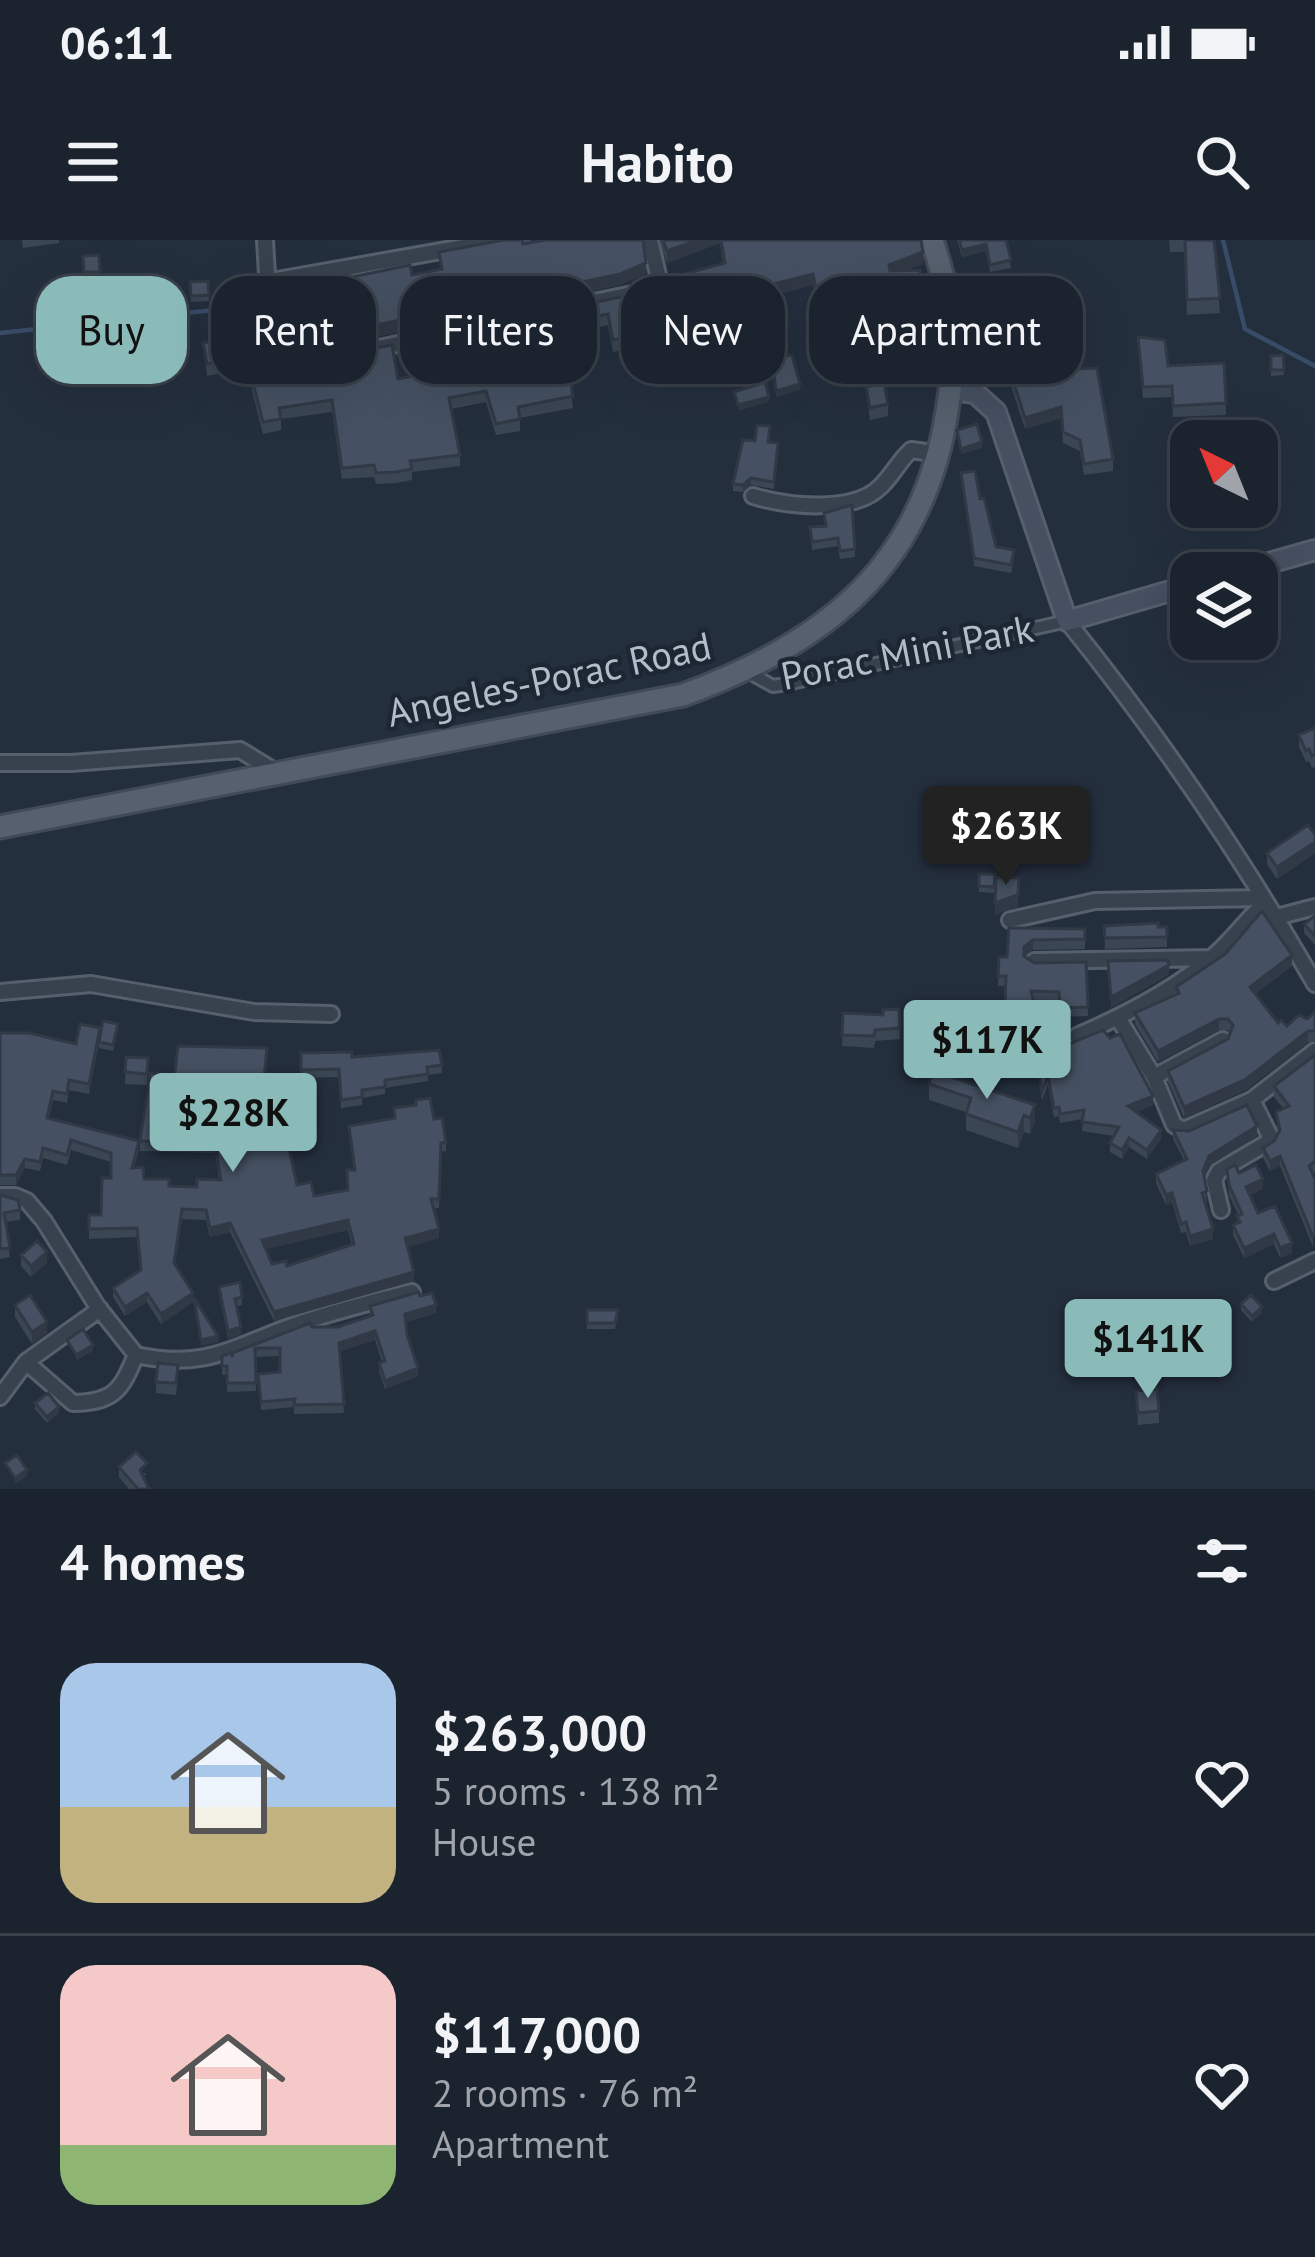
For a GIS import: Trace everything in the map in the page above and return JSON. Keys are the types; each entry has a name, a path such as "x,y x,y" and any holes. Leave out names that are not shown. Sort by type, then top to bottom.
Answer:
{"main road":[{"name":"Angeles-Porac Road","path":"0,827 682,695 748,672 803,639 856,599 917,511 940,454 951,391 950,305 932,240"},
{"path":"951,391 975,393 996,412 1067,621 1170,591"},
{"path":"1278,561 1315,550"}],"street":[{"path":"265,240 266,276"},
{"path":"304,276 502,240"},
{"path":"597,301 661,288 650,240"},
{"path":"753,496 797,507 860,498 878,491 911,451 940,454"},
{"path":"1067,621 1146,723 1235,852 1315,984"},
{"name":"Porac Mini Park","path":"748,672 772,686 787,684 1067,621"},
{"path":"0,763 71,763 239,750 277,772"},
{"path":"1010,920 1096,901 1315,907"},
{"path":"1077,1036 1118,1018 1212,958 1266,907"},
{"path":"1034,961 1212,958"},
{"path":"0,992 91,984 254,1012 331,1014"},
{"path":"1118,1018 1154,1077 1174,1125 1184,1130 1252,1100 1315,1051"},
{"path":"1154,1077 1223,1040"},
{"path":"1220,1210 1214,1180 1219,1171 1268,1143 1270,1136 1252,1100"},
{"path":"0,1196 27,1201 100,1310 136,1354 190,1362 332,1312 412,1292"},
{"path":"1274,1281 1315,1261"},
{"path":"0,1397 26,1362 100,1310"},
{"path":"26,1362 73,1402 97,1402 122,1389 136,1354"}],"building":[{"path":"504,240 522,240 523,244 643,240 646,263 597,279 400,276 400,320 376,325 376,276 357,276 410,265 412,275 442,269 439,252"},
{"path":"663,240 697,240 667,251"},
{"path":"721,240 921,240 923,252 889,265 890,271 920,270 921,276 813,274 785,281 785,276 679,276 725,263"},
{"path":"959,240 1006,240 1011,260 990,265 986,244 962,250"},
{"path":"1185,240 1214,240 1220,298 1187,300"},
{"path":"99,255 100,272 84,272 83,256"},
{"path":"208,281 209,295 191,296 190,282"},
{"path":"621,297 621,338 613,340 608,314 597,316 597,302"},
{"path":"1138,337 1165,340 1168,366 1224,363 1226,403 1173,406 1172,386 1143,387"},
{"path":"211,342 211,363 207,364 203,343"},
{"path":"392,345 400,384 571,384 573,396 518,407 520,419 496,424 486,391 449,398 460,455 410,461 412,469 376,473 374,465 342,468 332,400 279,408 281,419 263,422 253,384 376,384 376,348"},
{"path":"792,355 800,384 776,391 775,384 785,384 785,356"},
{"path":"1283,355 1284,370 1271,370 1271,356"},
{"path":"1097,368 1113,459 1084,464 1080,440 1063,432 1061,407 1025,418 1014,384 1083,384 1083,369"},
{"path":"766,384 769,397 738,405 734,392"},
{"path":"884,384 888,404 870,408 866,387"},
{"path":"977,424 982,442 961,449 957,430"},
{"path":"757,425 770,426 768,442 778,443 774,482 751,478 743,485 733,484 743,440 755,441"},
{"path":"975,471 996,547 1014,550 1011,565 974,558 961,473"},
{"path":"852,505 855,549 840,551 838,538 812,542 810,527 826,526 824,513"},
{"path":"1315,728 1315,755 1312,756 1299,735"},
{"path":"1308,825 1315,842 1277,867 1267,853"},
{"path":"979,874 995,874 994,887 979,886"},
{"path":"996,877 1019,878 1018,895 995,903"},
{"path":"1262,911 1292,955 1250,987 1278,1023 1281,1020 1287,1026 1299,1015 1307,1019 1315,1012 1315,1031 1308,1031 1246,1079 1184,1107 1168,1071 1228,1039 1233,1025 1219,1019 1158,1051 1135,1013 1179,993 1176,987 1225,954"},
{"path":"1315,916 1315,936 1304,924"},
{"path":"1158,923 1158,927 1167,927 1167,937 1105,938 1104,926"},
{"path":"1009,928 1085,929 1085,939 1033,940 1024,947 1024,956 1034,963 1086,962 1088,1007 1060,1008 1059,992 1031,991 1034,1003 1005,1002 1006,976 998,976 999,957 1007,957"},
{"path":"1168,960 1169,965 1111,997 1108,961"},
{"path":"899,1009 900,1028 875,1030 874,1036 842,1035 843,1013 883,1015 883,1010"},
{"path":"988,1012 991,1034 955,1038 953,1025 965,1023 964,1015"},
{"path":"1058,1018 1064,1046 1103,1030 1110,1038 1120,1034 1153,1096 1128,1106 1161,1130 1147,1150 1129,1138 1122,1150 1110,1143 1119,1127 1082,1122 1084,1110 1060,1114 1059,1107 1054,1108 1048,1076 1042,1091 1030,1024"},
{"path":"103,1021 118,1024 113,1045 99,1042"},
{"path":"80,1024 100,1028 89,1084 69,1080 67,1094 53,1091 47,1118 139,1141 132,1168 143,1167 144,1179 169,1179 169,1186 197,1187 197,1179 221,1180 215,1144 140,1141 150,1073 164,1074 161,1104 222,1109 220,1084 174,1079 178,1046 267,1048 264,1078 241,1075 237,1104 273,1101 273,1147 288,1144 297,1185 311,1182 314,1196 348,1190 347,1170 355,1170 349,1126 395,1118 394,1108 430,1098 434,1119 442,1118 446,1142 441,1143 439,1199 431,1199 439,1229 405,1238 414,1272 274,1312 230,1223 210,1228 206,1210 182,1209 174,1263 193,1293 161,1314 147,1293 125,1307 113,1288 141,1270 137,1228 89,1229 89,1215 101,1215 102,1178 111,1178 111,1153 71,1140 67,1155 43,1148 40,1162 25,1159 16,1175 0,1175 0,1033 29,1033 76,1044","holes":["256,1118 258,1147 231,1152 228,1121","348,1220 354,1244 287,1266 286,1261 272,1264 262,1240"]},
{"path":"439,1050 442,1065 427,1067 428,1074 385,1080 385,1087 362,1090 362,1097 341,1100 339,1069 301,1070 301,1053 352,1052 352,1057"},
{"path":"1315,1055 1315,1161 1309,1166 1315,1179 1313,1237 1280,1156 1270,1161 1263,1148 1280,1130 1276,1112 1289,1106 1274,1086"},
{"path":"126,1057 148,1058 147,1074 125,1072"},
{"path":"933,1071 1035,1105 1030,1118 1024,1115 1018,1132 966,1114 971,1098 929,1084"},
{"path":"1247,1105 1257,1126 1209,1156 1203,1171 1207,1191 1202,1193 1213,1229 1190,1236 1186,1222 1181,1224 1172,1193 1166,1195 1156,1174 1187,1159 1173,1130 1189,1131"},
{"path":"1235,1165 1239,1173 1256,1165 1263,1179 1246,1187 1258,1213 1275,1206 1292,1243 1280,1248 1274,1234 1244,1248 1233,1225 1242,1214 1229,1185 1227,1169"},
{"path":"0,1195 18,1200 20,1210 4,1213 10,1248 0,1249"},
{"path":"37,1241 47,1252 31,1266 21,1255"},
{"path":"240,1282 242,1297 235,1299 241,1327 228,1331 219,1287"},
{"path":"419,1292 420,1296 432,1293 436,1305 405,1314 418,1368 385,1381 379,1363 385,1361 375,1331 339,1343 344,1404 294,1405 295,1399 261,1402 258,1374 280,1372 280,1348 255,1348 256,1383 227,1383 222,1356 231,1353 233,1357 232,1353 310,1323 312,1327 338,1327 373,1315 370,1306"},
{"path":"30,1295 47,1322 32,1332 15,1305"},
{"path":"1251,1295 1262,1307 1252,1316 1241,1304"},
{"path":"194,1298 218,1336 201,1340"},
{"path":"587,1310 618,1310 615,1323 587,1323"},
{"path":"83,1329 93,1345 76,1355 67,1340"},
{"path":"158,1363 178,1365 176,1383 156,1382"},
{"path":"1157,1389 1159,1411 1138,1413 1136,1391"},
{"path":"48,1393 59,1407 47,1417 35,1403"},
{"path":"136,1452 147,1463 140,1470 149,1489 138,1489 119,1467"},
{"path":"17,1455 27,1470 15,1478 5,1463"}],"waterway":[{"path":"517,242 529,240"},
{"path":"1223,240 1245,329 1315,366"},
{"path":"376,272 429,260"},
{"path":"0,333 211,310"}]}
